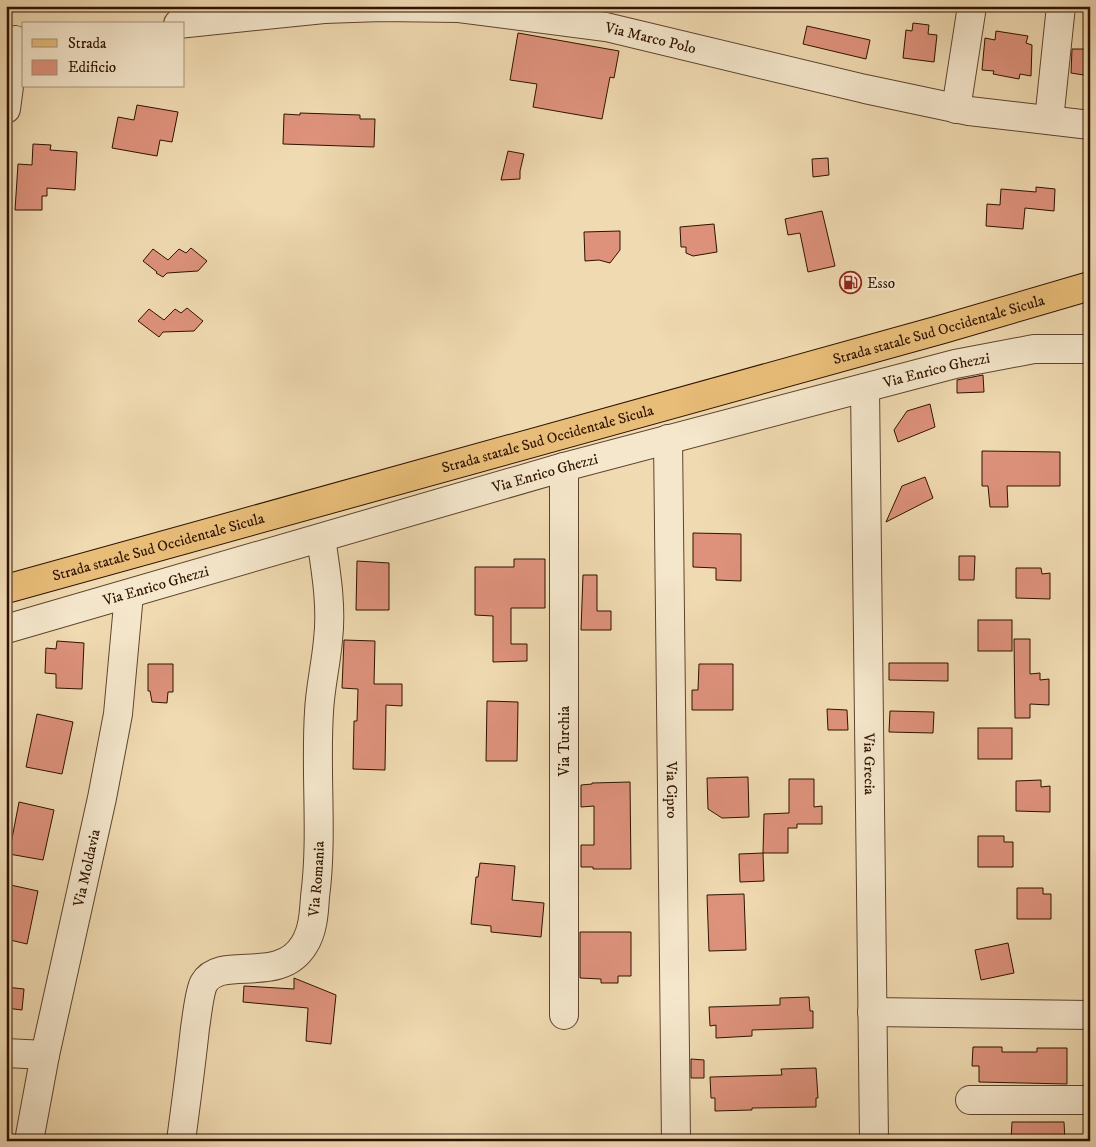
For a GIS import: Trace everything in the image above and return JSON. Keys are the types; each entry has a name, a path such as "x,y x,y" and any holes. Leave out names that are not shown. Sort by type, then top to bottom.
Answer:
{"main road":[{"name":"Strada statale Sud Occidentale Sicula","path":"6,589 925,334 1090,286"}],"street":[{"path":"956,108 972,6"},
{"path":"1049,120 1061,6"},
{"name":"Via Marco Polo","path":"185,23 324,9 382,7 459,8 608,16 846,84 956,108 1090,125"},
{"path":"6,109 15,40"},
{"name":"Via Enrico Ghezzi","path":"6,629 564,467 955,364 1034,349 1090,348"},
{"name":"Via Grecia","path":"865,388 874,1141"},
{"name":"Via Cipro","path":"668,439 676,1141"},
{"name":"Via Turchia","path":"564,467 564,1015"},
{"name":"Via Romania","path":"181,1141 198,1006 204,983 215,973 229,970 262,969 283,964 298,955 306,943 312,923 318,875 318,711 329,639 329,593 321,538"},
{"name":"Via Moldavia","path":"29,1141 45,1055 102,798 118,714 129,594"},
{"path":"872,1012 1090,1015"},
{"path":"6,1053 45,1055"},
{"path":"970,1100 1090,1100"}],"building":[{"path":"913,23 929,25 928,34 937,35 934,62 903,58 906,30 912,31"},
{"path":"807,26 870,40 866,59 803,44"},
{"path":"996,31 1028,36 1026,43 1032,45 1031,76 1020,74 1019,79 993,74 994,71 982,70 985,38 995,40"},
{"path":"518,33 619,51 614,78 610,77 602,119 533,107 537,84 510,80"},
{"path":"1072,49 1090,49 1090,76 1071,73"},
{"path":"137,105 178,112 172,142 160,140 157,156 112,148 118,117 134,120"},
{"path":"300,113 360,115 360,119 375,119 374,147 283,144 284,114 300,115"},
{"path":"33,144 51,145 50,150 77,152 75,190 47,188 47,196 42,196 42,210 15,210 18,164 32,165"},
{"path":"508,151 524,154 520,179 501,180"},
{"path":"828,158 829,175 813,177 812,159"},
{"path":"1036,187 1055,189 1054,211 1025,208 1023,229 986,226 987,204 1000,205 1001,189 1036,192"},
{"path":"822,211 835,266 808,272 800,233 788,235 785,219"},
{"path":"714,224 717,252 693,256 686,253 686,247 681,247 680,227"},
{"path":"620,231 620,250 610,263 599,260 585,261 584,232"},
{"path":"191,248 207,261 198,271 167,273 163,277 143,261 153,249 168,260 179,249 186,253"},
{"path":"187,308 203,321 194,331 163,332 159,337 138,321 149,309 164,320 175,309 181,313"},
{"path":"983,375 984,392 957,393 957,380"},
{"path":"930,404 935,427 898,442 894,430 907,411"},
{"path":"982,451 1060,452 1060,486 1007,486 1008,507 990,507 988,486 982,486"},
{"path":"925,477 933,498 886,522 902,486"},
{"path":"693,533 741,534 741,581 716,580 716,568 693,567"},
{"path":"959,556 975,556 974,580 959,580"},
{"path":"514,559 545,559 545,608 511,608 511,644 527,644 527,661 493,662 493,616 475,615 475,567 514,567"},
{"path":"357,561 389,563 389,610 356,610"},
{"path":"1016,568 1041,568 1042,574 1050,573 1050,599 1016,598"},
{"path":"583,575 597,575 597,611 611,611 611,630 581,630"},
{"path":"978,620 1012,620 1012,651 978,651"},
{"path":"1014,639 1030,639 1030,674 1040,673 1040,680 1049,679 1049,705 1030,704 1030,718 1015,718"},
{"path":"344,640 375,641 374,684 402,684 402,706 386,705 385,770 353,769 354,721 357,721 358,689 342,688"},
{"path":"57,641 84,643 82,689 56,688 56,674 45,673 46,648 56,649"},
{"path":"889,663 948,663 948,681 889,680"},
{"path":"148,664 173,664 173,692 168,692 167,703 152,702 150,691 148,691"},
{"path":"699,664 733,664 733,710 692,710 692,690 698,690"},
{"path":"487,701 518,702 517,761 486,761"},
{"path":"827,709 847,710 848,730 828,730"},
{"path":"890,711 934,712 933,733 889,732"},
{"path":"37,714 73,722 62,774 26,767"},
{"path":"978,728 1012,728 1012,759 978,759"},
{"path":"748,777 749,817 722,818 708,809 707,778"},
{"path":"789,779 814,779 814,807 822,806 822,824 797,824 797,828 788,828 788,853 763,853 764,814 789,813"},
{"path":"1041,780 1041,787 1050,786 1050,812 1016,811 1016,781"},
{"path":"630,782 631,869 593,869 593,867 581,867 581,845 594,845 594,806 581,807 581,785"},
{"path":"19,802 54,810 43,860 9,854"},
{"path":"978,836 1004,836 1004,842 1013,842 1013,867 978,867"},
{"path":"763,853 764,881 740,882 739,854"},
{"path":"480,863 515,866 512,900 544,903 541,937 491,932 491,926 471,924 476,877 478,877"},
{"path":"6,884 38,891 27,944 6,939"},
{"path":"1017,888 1043,888 1043,894 1051,894 1051,919 1017,919"},
{"path":"744,894 746,950 709,951 707,895"},
{"path":"580,932 631,932 631,976 618,976 618,983 601,983 601,979 580,978"},
{"path":"1008,943 1014,973 981,980 975,950"},
{"path":"294,978 336,995 331,1044 306,1041 308,1008 243,1002 244,986 294,989"},
{"path":"6,987 24,989 22,1010 6,1008"},
{"path":"809,997 810,1011 813,1011 813,1028 752,1030 752,1036 716,1038 716,1025 710,1026 709,1007 780,1005 780,998"},
{"path":"973,1047 1002,1047 1002,1052 1037,1052 1037,1048 1067,1048 1067,1084 979,1082 979,1066 972,1066"},
{"path":"691,1059 704,1060 704,1078 691,1078"},
{"path":"816,1068 818,1098 816,1098 816,1107 752,1108 752,1110 715,1111 715,1098 711,1098 710,1077 782,1075 781,1069"},
{"path":"1012,1122 1064,1122 1065,1141 1011,1141"}],"place":[{"name":"Esso","path":"851,283"}]}
